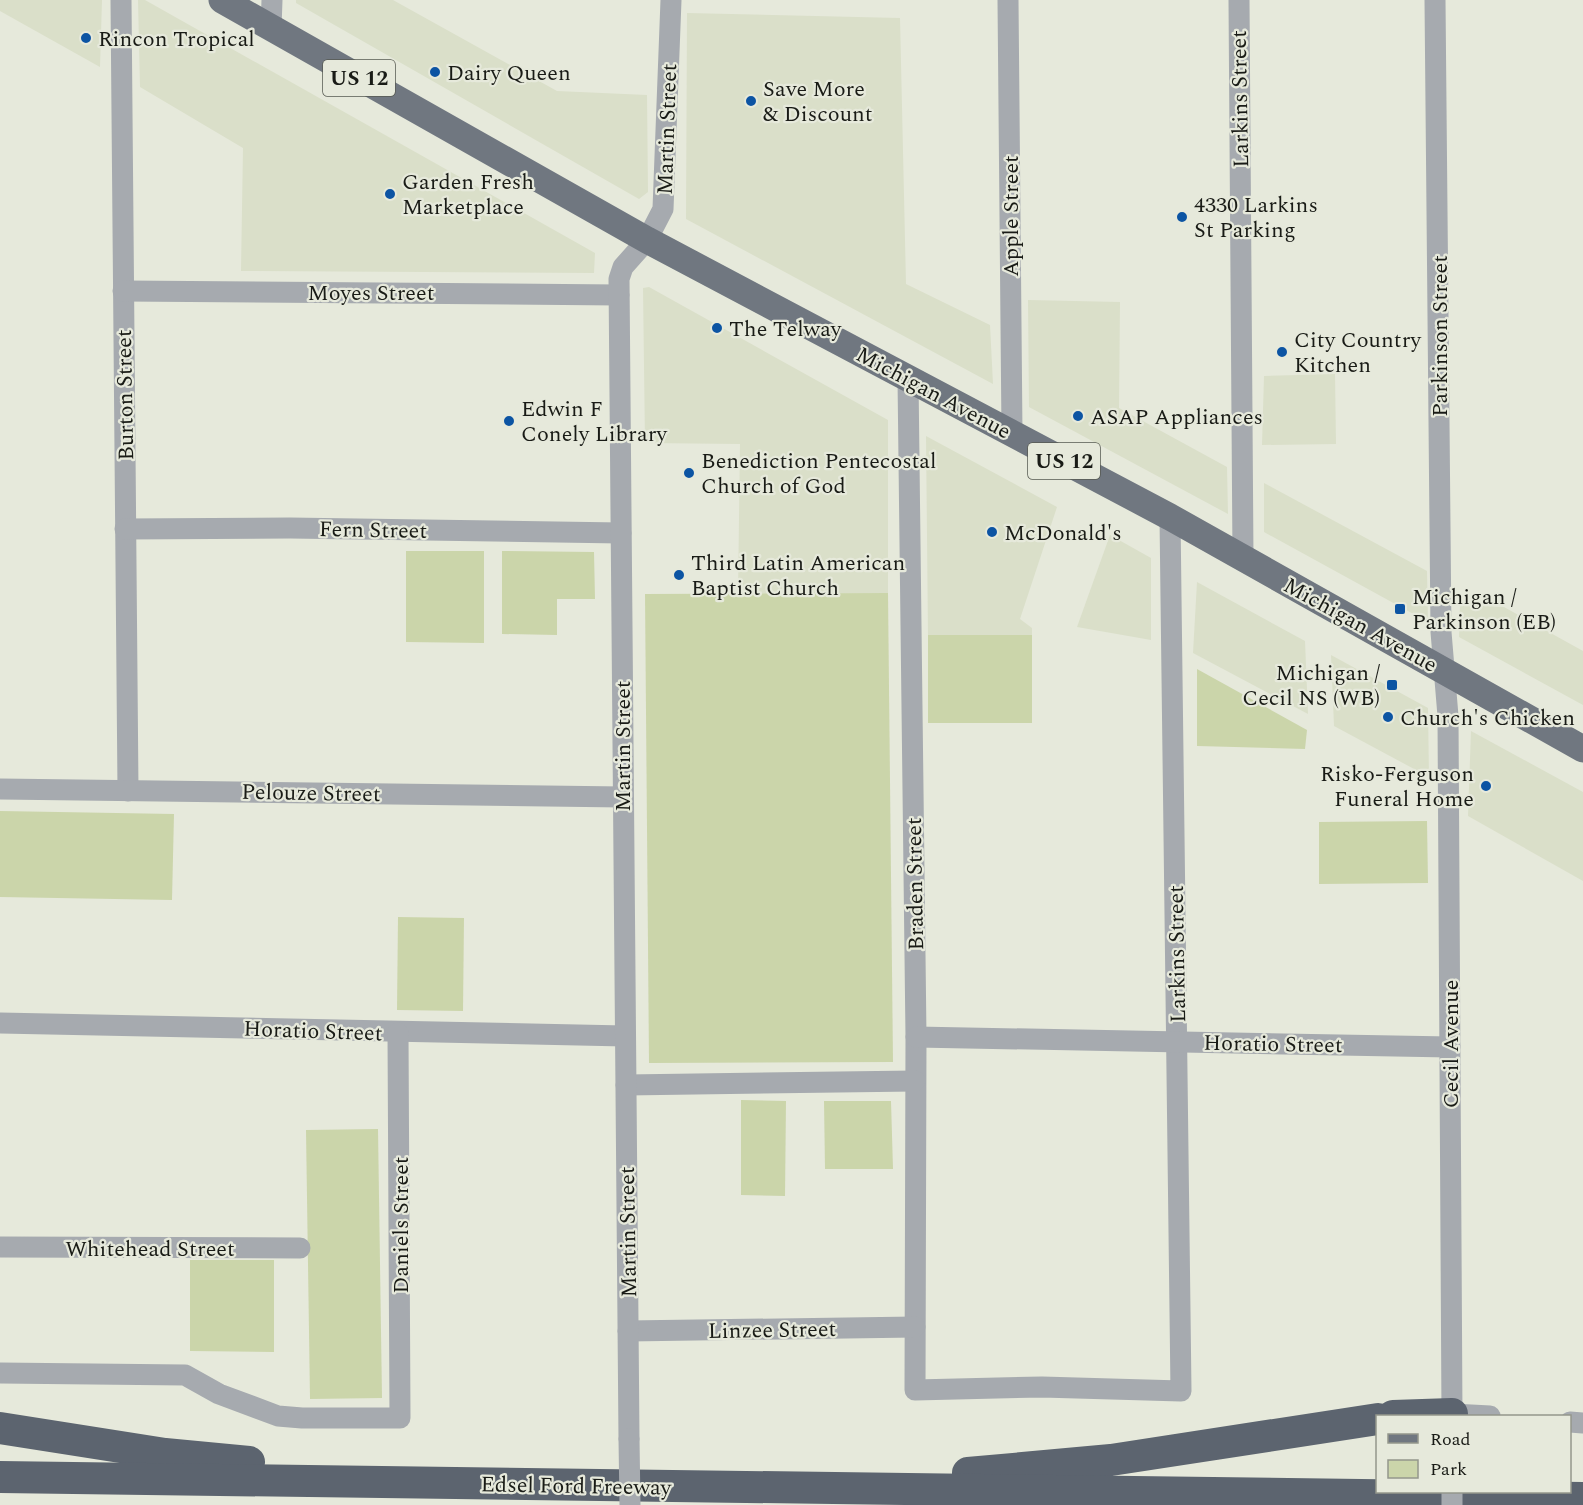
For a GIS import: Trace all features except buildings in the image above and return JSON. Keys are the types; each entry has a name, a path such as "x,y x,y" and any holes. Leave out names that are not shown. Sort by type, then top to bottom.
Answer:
{"highway":[{"path":"693,1487 782,1475 890,1476 971,1473 1111,1460 1376,1419"},
{"path":"0,1428 165,1454 288,1466 401,1482"},
{"name":"Edsel Ford Freeway","path":"0,1477 1583,1498"}],"main road":[{"name":"Michigan Avenue","path":"222,0 646,240 1170,517 1583,749"}],"street":[{"name":"Burton Street","path":"120,0 128,790"},
{"path":"271,28 272,0"},
{"name":"Martin Street","path":"630,1505 619,279 624,267 646,240 663,209 671,0"},
{"name":"Apple Street","path":"1008,0 1012,433"},
{"name":"Larkins Street","path":"1239,0 1243,558"},
{"name":"Parkinson Street","path":"1435,0 1441,632 1444,671"},
{"name":"Moyes Street","path":"123,291 619,295"},
{"name":"Braden Street","path":"908,378 916,1037 915,1390"},
{"name":"Larkins Street","path":"915,1390 1042,1387 1182,1391 1170,517"},
{"name":"Fern Street","path":"125,529 290,528 621,533"},
{"name":"Cecil Avenue","path":"1444,671 1448,716 1452,1415"},
{"name":"Pelouze Street","path":"0,789 623,797"},
{"name":"Horatio Street","path":"0,1023 625,1036"},
{"name":"Daniels Street","path":"0,1373 185,1375 219,1394 278,1416 400,1418 398,1033"},
{"name":"Horatio Street","path":"916,1037 1450,1047"},
{"path":"626,1085 915,1081"},
{"name":"Whitehead Street","path":"0,1247 300,1248"},
{"name":"Linzee Street","path":"628,1331 915,1327"}],"shaded area":[{"path":"0,0 102,0 100,67 0,11"},
{"path":"138,0 145,0 595,253 594,273 241,271 243,148 140,87"},
{"path":"296,0 393,0 557,91 647,95 648,192 639,199 296,3"},
{"path":"687,13 900,18 906,284 990,325 993,384 686,219"},
{"path":"649,287 888,420 888,593 738,594 740,444 645,443 643,288"},
{"path":"1028,300 1120,302 1119,408 1227,467 1228,514 1029,407"},
{"path":"1335,374 1336,444 1262,445 1264,376"},
{"path":"926,436 1057,507 1020,619 1032,628 1032,635 928,635"},
{"path":"1264,483 1427,571 1428,622 1264,532"},
{"path":"1110,535 1151,558 1151,640 1077,627"},
{"path":"1197,582 1305,641 1308,714 1193,653"},
{"path":"1460,605 1504,607 1583,651 1583,705 1459,637"},
{"path":"1331,655 1428,708 1429,777 1334,726"},
{"path":"1471,731 1583,792 1583,881 1468,816"}],"green space":[{"path":"406,551 484,551 484,643 406,642"},
{"path":"502,551 594,552 595,599 557,599 557,635 502,634"},
{"path":"888,593 893,1062 649,1063 645,594"},
{"path":"928,635 1032,635 1032,723 928,723"},
{"path":"1197,669 1307,730 1305,749 1197,746"},
{"path":"0,811 174,814 172,900 0,897"},
{"path":"1427,821 1428,883 1319,884 1319,822"},
{"path":"398,917 464,918 463,1011 397,1010"},
{"path":"741,1100 786,1101 785,1196 741,1195"},
{"path":"824,1101 891,1101 893,1169 825,1169"},
{"path":"378,1129 382,1398 310,1399 306,1130"},
{"path":"190,1260 274,1260 274,1352 190,1351"}],"place":[{"name":"Rincon Tropical","path":"86,38"},
{"name":"Dairy Queen","path":"435,72"},
{"name":"Save More & Discount","path":"751,101"},
{"name":"Garden Fresh Marketplace","path":"390,194"},
{"name":"4330 Larkins St Parking","path":"1182,217"},
{"name":"The Telway","path":"717,328"},
{"name":"City Country Kitchen","path":"1282,352"},
{"name":"ASAP Appliances","path":"1078,416"},
{"name":"Edwin F Conely Library","path":"509,421"},
{"name":"Benediction Pentecostal Church of God","path":"689,473"},
{"name":"McDonald's","path":"992,532"},
{"name":"Third Latin American Baptist Church","path":"679,575"},
{"name":"Michigan / Parkinson (EB)","path":"1400,609"},
{"name":"Michigan / Cecil NS (WB)","path":"1392,685"},
{"name":"Church's Chicken","path":"1388,717"},
{"name":"Risko-Ferguson Funeral Home","path":"1486,786"}]}
